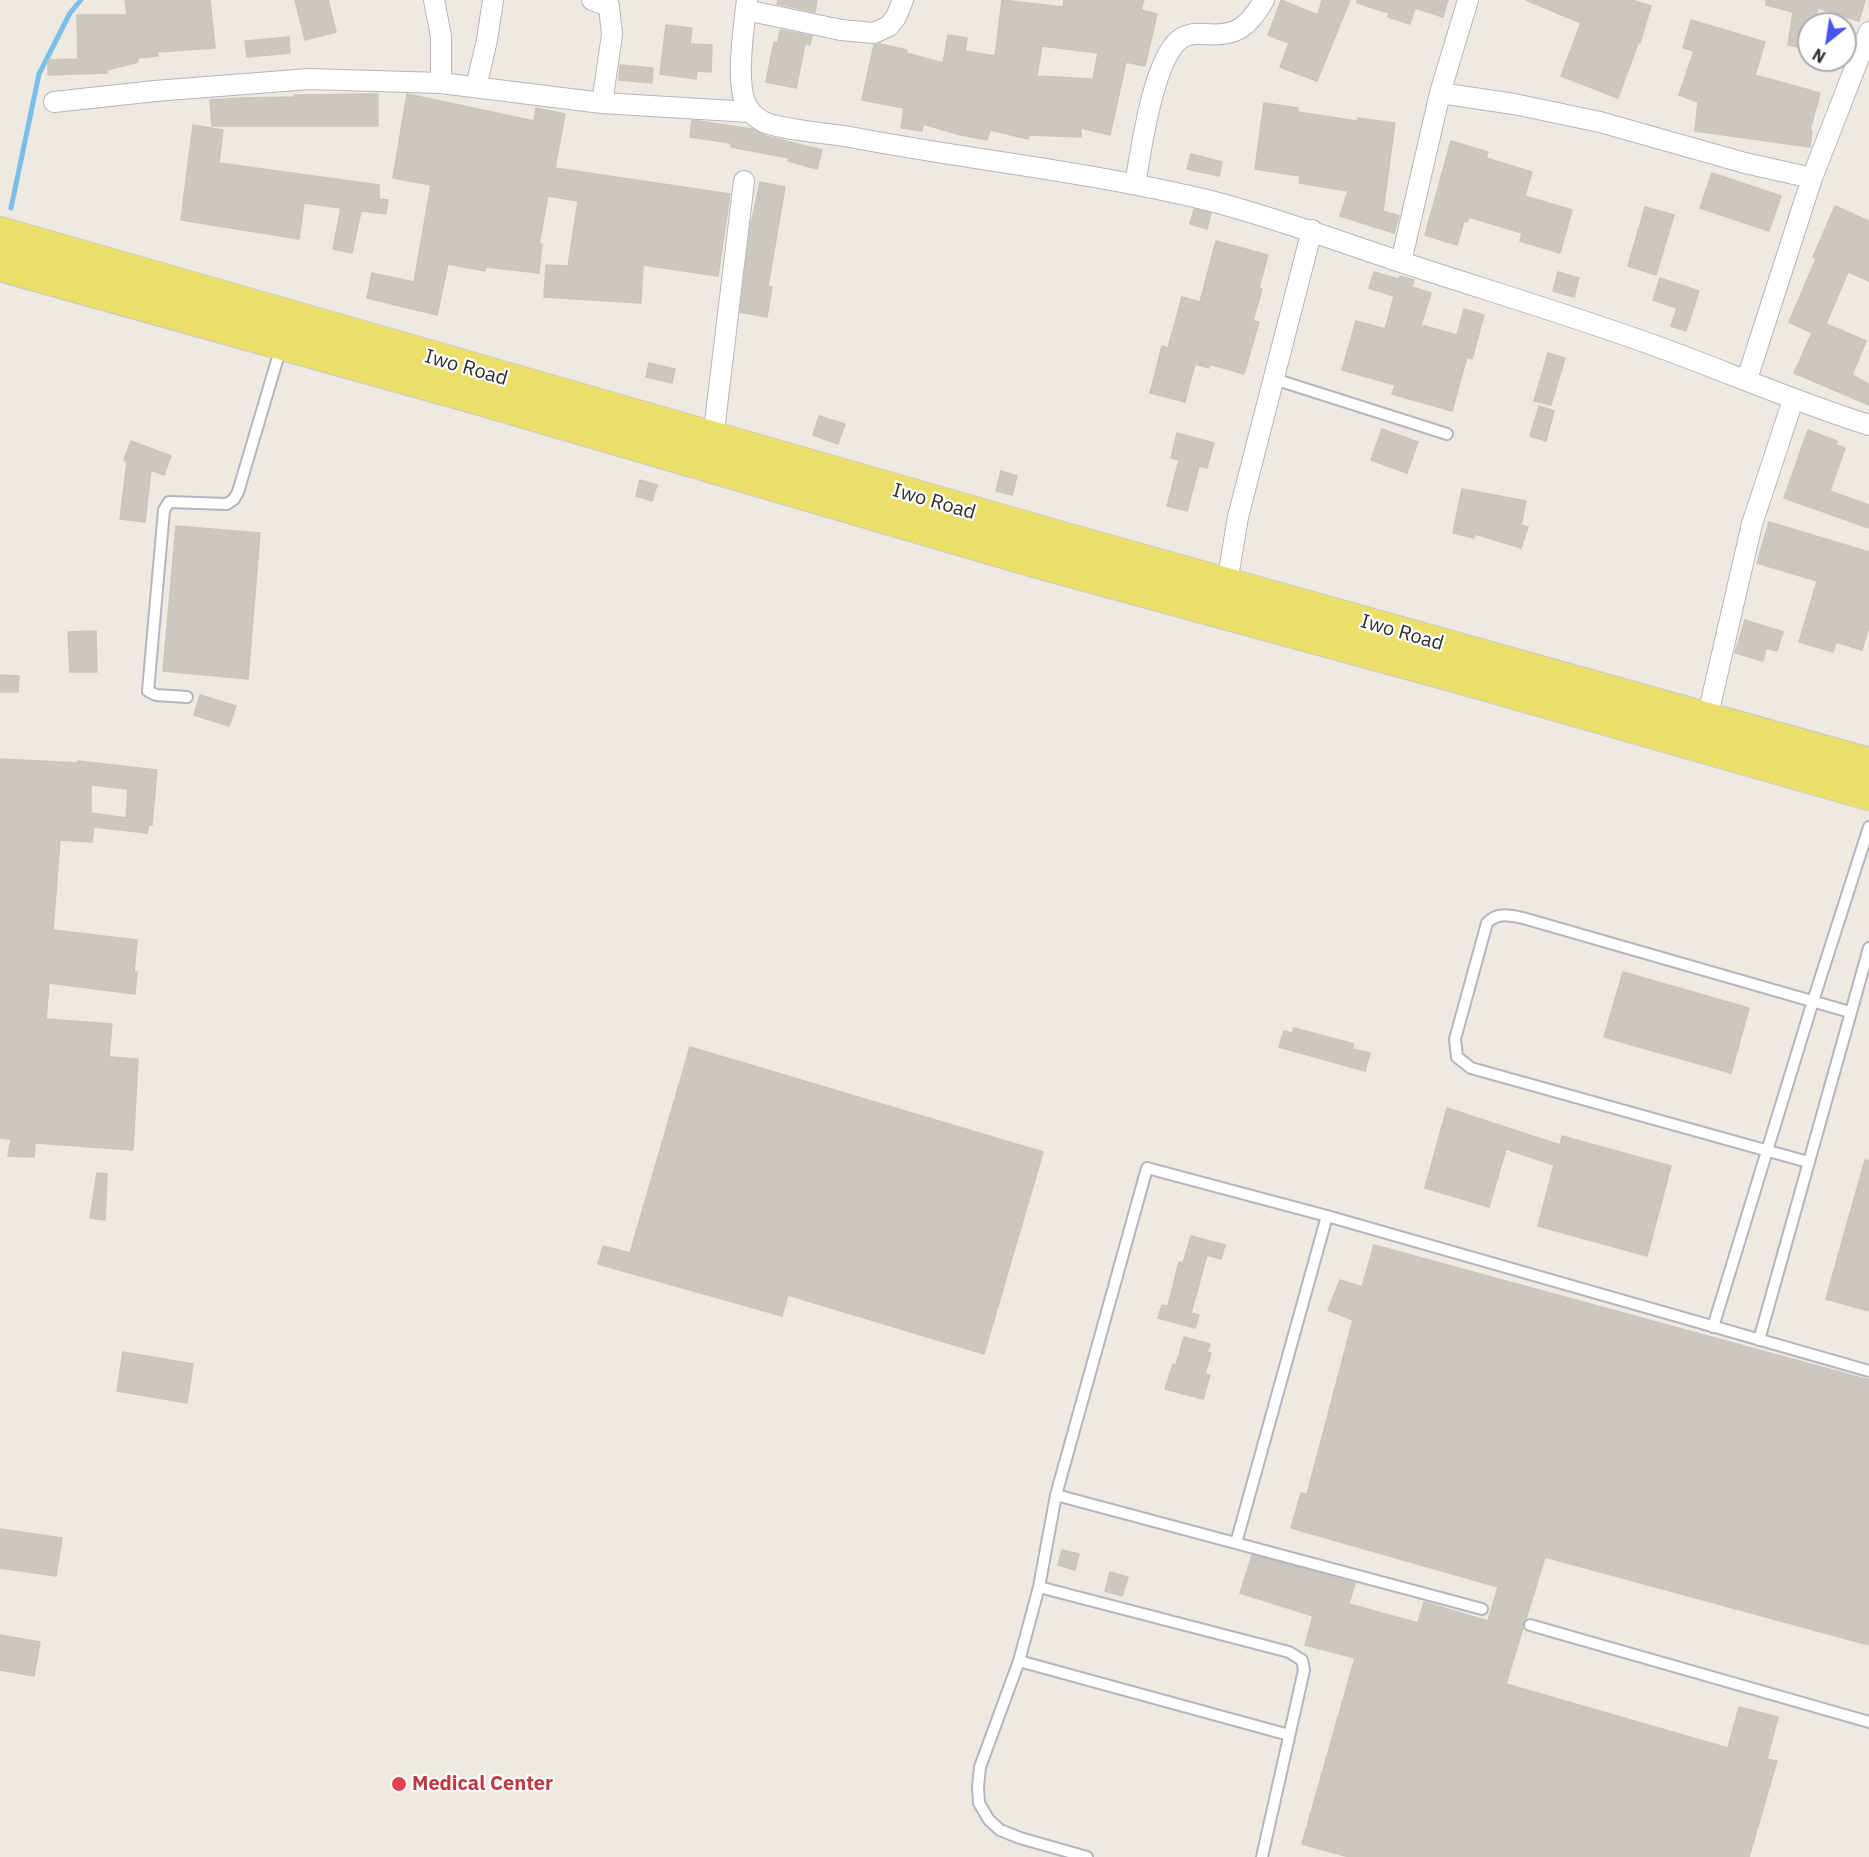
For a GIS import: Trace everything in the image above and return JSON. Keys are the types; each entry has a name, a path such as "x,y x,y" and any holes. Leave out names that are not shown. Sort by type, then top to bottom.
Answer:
{"main road":[{"name":"Iwo Road","path":"0,233 713,439 1459,677 1869,794"},
{"name":"Iwo Road","path":"0,265 1168,583 1227,583 1869,764"}],"street":[{"path":"435,0 441,36 441,83"},
{"path":"476,87 493,0"},
{"path":"592,0 609,6 612,35 602,103"},
{"path":"903,0 896,17 889,26 874,33 841,30 747,5 741,73 744,102 750,112 763,122 777,126 1135,184 1212,202 1312,230 1401,262 1598,325 1747,379 1793,400 1869,424"},
{"path":"1135,184 1149,104 1172,47 1180,38 1195,33 1220,35 1239,30 1254,17 1264,0"},
{"path":"1401,262 1440,93 1468,0"},
{"path":"1747,379 1812,178 1869,32"},
{"path":"54,102 155,91 309,79 441,83 602,103 750,112"},
{"path":"1440,93 1514,104 1600,122 1713,155 1812,178"},
{"path":"713,439 744,181"},
{"path":"1227,583 1238,517 1312,230"},
{"path":"1707,719 1752,524 1793,400"}],"lane":[{"path":"186,697 156,696 148,691 164,510 169,502 227,504 234,499 282,343"},
{"path":"1274,379 1447,434"},
{"path":"1713,1327 1869,827"},
{"path":"1808,1162 1471,1068 1462,1062 1457,1057 1455,1039 1487,923 1489,919 1501,915 1523,918 1850,1012"},
{"path":"1759,1340 1869,948"},
{"path":"1087,1857 1000,1830 989,1820 979,1803 978,1787 980,1767 1019,1661 1039,1587 1056,1495 1147,1168 1326,1216 1869,1371"},
{"path":"1236,1542 1326,1216"},
{"path":"1056,1495 1482,1608"},
{"path":"1039,1587 1295,1655 1302,1660 1304,1670 1262,1857"},
{"path":"1530,1625 1869,1722"},
{"path":"1019,1661 1289,1735"}],"building":[{"path":"125,0 210,0 215,48 157,52 158,56 137,58 138,62 107,70 107,73 48,75 48,60 78,59 77,15 127,15"},
{"path":"295,0 328,0 336,32 305,40"},
{"path":"778,0 817,0 815,12 777,4"},
{"path":"1002,0 1063,7 1064,0 1144,0 1141,10 1157,14 1145,66 1126,62 1110,135 1081,128 1081,137 1029,135 1028,139 990,130 987,140 923,124 922,131 901,128 904,108 862,100 874,45 880,44 907,50 906,53 943,63 948,35 967,38 965,51 995,56","holes":["1042,46 1098,53 1093,79 1037,76"]},
{"path":"1281,0 1318,15 1322,0 1350,0 1317,81 1280,67 1289,43 1268,35"},
{"path":"1357,0 1448,0 1443,17 1415,8 1410,24 1388,17 1389,13 1357,3"},
{"path":"1526,0 1632,0 1651,6 1640,43 1638,43 1618,98 1561,76 1581,23"},
{"path":"1766,0 1865,0 1859,21 1857,20 1857,12 1831,12 1818,8 1817,12 1797,12 1797,47 1788,45 1793,12 1766,5"},
{"path":"1691,20 1765,42 1755,75 1820,93 1810,130 1812,131 1810,147 1695,131 1698,102 1679,95 1694,51 1683,48"},
{"path":"666,25 692,28 690,44 712,45 711,72 697,71 696,79 660,74"},
{"path":"780,30 812,36 810,45 805,44 796,88 766,82 774,42 778,43"},
{"path":"289,37 290,53 247,57 245,41"},
{"path":"620,65 653,68 652,83 619,80"},
{"path":"378,94 378,126 212,126 210,100 294,97 294,95"},
{"path":"407,94 534,121 536,108 565,114 555,168 730,194 718,276 643,265 641,303 544,297 546,265 568,266 578,201 548,196 539,244 542,244 539,273 486,267 485,271 448,264 437,315 367,298 372,273 414,282 431,185 393,178"},
{"path":"1264,103 1298,108 1298,112 1357,121 1358,118 1395,123 1383,211 1399,216 1394,233 1340,216 1348,191 1299,183 1300,176 1255,169"},
{"path":"692,120 752,129 766,136 822,150 817,169 788,161 789,158 731,147 731,143 690,137"},
{"path":"193,125 223,130 219,163 379,185 379,199 388,200 386,214 361,211 352,253 333,249 341,208 304,203 299,239 181,220"},
{"path":"1451,141 1488,152 1486,158 1532,172 1525,196 1572,210 1560,253 1520,241 1522,233 1469,217 1467,222 1464,221 1457,245 1425,235"},
{"path":"1191,154 1222,162 1219,176 1187,169"},
{"path":"1712,173 1781,196 1769,231 1700,208"},
{"path":"760,182 785,187 768,286 772,287 767,317 740,312 750,229"},
{"path":"1835,206 1869,221 1869,281 1848,272 1826,324 1866,341 1852,375 1869,384 1869,405 1794,373 1812,333 1789,322 1816,259 1813,257"},
{"path":"1645,207 1674,215 1656,275 1628,266"},
{"path":"1194,209 1211,213 1207,229 1190,224"},
{"path":"1216,241 1268,255 1253,321 1259,322 1244,374 1209,364 1209,368 1195,364 1185,402 1150,393 1162,346 1168,348 1182,297 1200,302"},
{"path":"1374,272 1399,279 1400,276 1414,280 1412,287 1431,293 1421,325 1457,335 1464,309 1484,315 1472,359 1467,357 1452,411 1392,394 1395,385 1342,370 1356,321 1385,329 1394,296 1369,288"},
{"path":"1558,272 1579,278 1574,297 1553,291"},
{"path":"1660,278 1699,291 1686,331 1671,326 1677,308 1653,300"},
{"path":"1548,353 1565,358 1551,405 1534,401"},
{"path":"649,363 675,369 672,383 646,377"},
{"path":"1539,406 1554,411 1546,441 1530,436"},
{"path":"819,416 845,424 838,444 813,435"},
{"path":"1382,429 1418,442 1407,473 1371,460"},
{"path":"1808,430 1837,441 1836,445 1845,448 1830,491 1869,505 1869,528 1784,498"},
{"path":"1177,433 1214,443 1207,468 1199,466 1187,511 1167,506 1179,460 1171,458"},
{"path":"131,441 171,456 164,475 151,470 145,522 120,519 127,462 124,460"},
{"path":"1001,471 1017,476 1012,495 996,491"},
{"path":"640,480 657,485 652,501 636,496"},
{"path":"1462,489 1526,501 1521,525 1528,527 1521,548 1475,534 1474,538 1453,533"},
{"path":"1769,522 1869,552 1869,626 1862,650 1836,642 1833,652 1799,642 1817,581 1757,563"},
{"path":"176,526 260,533 248,679 163,671"},
{"path":"1745,620 1783,632 1777,651 1766,648 1763,661 1735,653"},
{"path":"96,631 97,672 70,672 68,632"},
{"path":"0,675 19,676 18,692 0,692"},
{"path":"200,695 236,706 229,726 194,715"},
{"path":"0,759 78,763 78,761 157,770 152,825 149,824 147,833 94,827 92,842 60,840 53,930 137,940 134,972 137,972 135,994 49,983 46,1019 112,1024 109,1057 138,1059 133,1150 35,1143 34,1157 8,1156 11,1139 0,1138","holes":["91,785 128,789 126,818 91,813"]},
{"path":"1623,972 1749,1008 1731,1073 1604,1037"},
{"path":"1294,1028 1354,1044 1352,1049 1370,1053 1365,1071 1279,1047 1284,1031 1292,1033"},
{"path":"690,1047 1043,1152 984,1354 788,1295 782,1316 598,1264 603,1246 630,1253"},
{"path":"1447,1108 1560,1145 1562,1136 1671,1166 1647,1256 1538,1226 1554,1165 1506,1149 1489,1207 1425,1188"},
{"path":"1865,1160 1869,1161 1869,1311 1826,1299"},
{"path":"97,1173 107,1174 105,1220 90,1218"},
{"path":"1191,1236 1225,1245 1221,1259 1207,1255 1191,1313 1199,1315 1195,1328 1158,1318 1162,1305 1168,1306 1179,1262 1183,1263"},
{"path":"1374,1245 1869,1380 1869,1645 1545,1557 1526,1619 1523,1622 1506,1684 1728,1748 1739,1707 1778,1717 1767,1759 1777,1761 1749,1857 1349,1857 1302,1844 1355,1658 1305,1645 1313,1616 1240,1593 1252,1555 1355,1583 1349,1604 1418,1623 1424,1602 1488,1621 1498,1587 1291,1528 1301,1493 1307,1494 1353,1320 1328,1310 1340,1280 1362,1287"},
{"path":"1184,1337 1210,1344 1207,1352 1211,1353 1205,1374 1210,1375 1203,1399 1165,1389 1173,1364 1176,1365"},
{"path":"123,1352 193,1364 187,1403 117,1391"},
{"path":"0,1529 62,1538 56,1576 0,1568"},
{"path":"1062,1550 1079,1554 1075,1570 1058,1565"},
{"path":"1110,1572 1128,1577 1122,1596 1105,1591"},
{"path":"0,1635 40,1642 34,1676 0,1670"}],"waterway":[{"path":"11,208 39,74 70,13 81,0"}],"place":[{"name":"Medical Center","path":"399,1784"}]}
